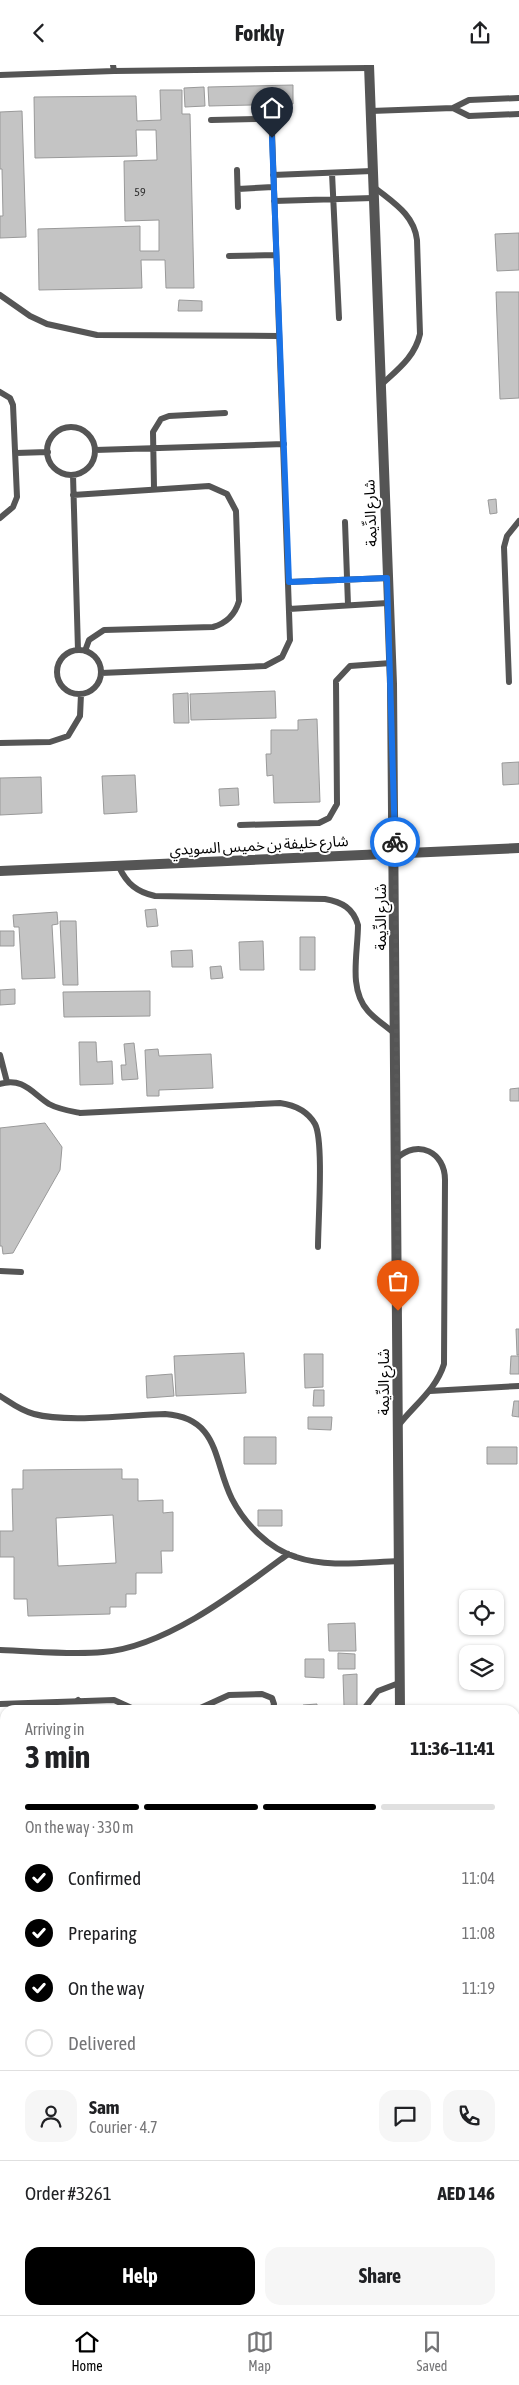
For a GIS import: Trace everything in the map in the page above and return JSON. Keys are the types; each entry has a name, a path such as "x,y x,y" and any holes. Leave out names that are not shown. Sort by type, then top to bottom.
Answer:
{"street":[{"name":"شارع الدِّيمة","path":"369,66 391,663 395,854 400,1705"},
{"name":"شارع خليفة بن خميس السويدي","path":"0,871 519,848"}],"lane":[{"path":"0,75 114,68 369,66"},
{"path":"371,111 453,108 469,100 519,98"},
{"path":"453,108 469,116 519,114"},
{"path":"101,673 265,666 274,663 287,649 290,640 272,132 265,121 253,118 211,120"},
{"path":"237,170 238,207"},
{"path":"273,175 372,171"},
{"path":"332,173 339,318"},
{"path":"372,186 407,215 414,226 417,239 418,342 410,357 381,385"},
{"path":"238,189 273,187"},
{"path":"274,201 373,198"},
{"path":"229,257 276,255"},
{"path":"0,295 30,316 47,323 97,335 279,336"},
{"path":"0,392 10,398 13,405 16,453 16,503 10,512 0,518"},
{"path":"154,488 153,433 161,419 169,416 225,413"},
{"path":"74,427 89,435 95,450 89,467 74,475 66,474 53,466 48,452 52,437 58,431 74,427"},
{"path":"95,450 284,444"},
{"path":"16,453 48,452"},
{"path":"74,475 82,651"},
{"path":"74,495 154,488 209,486 227,494 233,502 237,521 239,593 236,609 227,621 213,627 104,630 89,640 82,651"},
{"path":"509,682 504,547 507,536 519,521"},
{"path":"345,522 348,605"},
{"path":"289,582 387,578"},
{"path":"289,609 388,603"},
{"path":"82,651 97,659 101,673 97,685 87,693 80,694 67,691 58,680 57,673 58,667 65,655 82,651"},
{"path":"240,825 319,823 329,818 337,804 336,681 350,666 391,663"},
{"path":"0,743 50,742 68,736 80,716 80,694"},
{"path":"119,867 123,876 137,890 155,896 326,899 347,906 356,918 358,925 356,983 358,993 368,1011 396,1035"},
{"path":"0,1055 3,1083 28,1086 50,1104 80,1113 280,1103 300,1109 309,1116 319,1135 318,1247"},
{"path":"397,1158 403,1152 420,1148 437,1155 445,1171 445,1352 441,1375 430,1391 398,1426"},
{"path":"0,1271 21,1272"},
{"path":"430,1391 519,1386"},
{"path":"0,1396 16,1407 34,1414 59,1418 165,1413 179,1415 192,1420 203,1428 211,1439 232,1500 261,1536 288,1554 316,1562 399,1561"},
{"path":"0,1650 102,1652 129,1648 160,1637 227,1597 288,1554"},
{"path":"367,1705 378,1691 399,1683"},
{"path":"207,1705 229,1695 262,1694 272,1698 274,1705"},
{"path":"0,1704 78,1700 114,1701 124,1705"},
{"path":"78,1700 81,1705"}],"building":[{"path":"293,85 293,104 209,106 208,87"},
{"path":"204,87 205,106 185,107 184,88"},
{"path":"160,90 182,90 182,114 190,114 194,288 166,288 165,260 141,260 142,288 39,290 38,229 140,226 140,251 159,251 159,220 125,221 124,161 157,160 156,130 136,130 137,156 35,158 34,97 136,96 137,121 161,120"},
{"path":"22,111 26,237 0,238 0,216 3,216 2,169 0,169 0,112"},
{"path":"519,233 519,270 497,271 495,234"},
{"path":"496,292 519,292 519,398 500,399"},
{"path":"179,300 202,301 202,311 178,311"},
{"path":"496,499 497,513 490,514 488,500"},
{"path":"275,691 276,718 191,720 190,694"},
{"path":"188,693 189,723 174,723 173,694"},
{"path":"317,719 320,802 274,803 273,775 267,776 266,754 271,754 271,730 298,730 298,720"},
{"path":"519,762 519,784 503,785 502,763"},
{"path":"135,775 137,812 104,814 102,776"},
{"path":"41,777 42,813 0,815 0,778"},
{"path":"238,788 239,805 220,806 219,789"},
{"path":"156,909 158,926 147,927 145,910"},
{"path":"57,912 58,924 52,925 55,978 22,979 19,927 14,927 13,915"},
{"path":"60,921 76,921 78,985 63,985"},
{"path":"0,931 14,931 14,946 0,946"},
{"path":"300,937 315,937 315,970 300,970"},
{"path":"263,941 264,970 240,970 239,942"},
{"path":"192,950 193,967 172,967 171,951"},
{"path":"221,966 223,978 211,979 210,967"},
{"path":"15,989 15,1004 0,1005 0,990"},
{"path":"150,991 150,1016 64,1017 63,992"},
{"path":"79,1042 96,1042 97,1062 112,1061 113,1084 80,1085"},
{"path":"134,1043 138,1079 122,1080 121,1065 126,1065 124,1044"},
{"path":"158,1049 159,1056 211,1054 213,1088 159,1090 159,1096 147,1096 145,1050"},
{"path":"519,1088 519,1101 510,1101 510,1089"},
{"path":"45,1123 62,1147 60,1170 13,1253 3,1254 2,1246 0,1246 0,1128"},
{"path":"516,1329 519,1329 519,1355 517,1355"},
{"path":"244,1353 246,1393 176,1396 174,1356"},
{"path":"304,1354 323,1354 323,1387 305,1388"},
{"path":"511,1356 519,1356 519,1374 510,1374"},
{"path":"172,1374 174,1396 147,1398 146,1376"},
{"path":"314,1390 324,1390 324,1406 313,1406"},
{"path":"514,1401 519,1401 519,1417 512,1416"},
{"path":"308,1417 332,1417 331,1430 308,1429"},
{"path":"244,1437 276,1437 276,1464 244,1464"},
{"path":"487,1447 517,1447 517,1464 487,1464"},
{"path":"122,1469 122,1479 138,1479 138,1501 163,1500 163,1513 173,1512 173,1551 161,1551 162,1573 136,1573 136,1594 126,1594 126,1607 110,1607 110,1614 28,1616 27,1599 14,1599 14,1557 0,1557 0,1531 13,1531 12,1489 23,1489 23,1470","holes":["113,1515 116,1563 58,1566 56,1518"]},
{"path":"258,1510 282,1510 282,1526 258,1526"},
{"path":"355,1623 356,1651 329,1651 328,1624"},
{"path":"338,1653 355,1654 355,1669 338,1669"},
{"path":"305,1659 324,1659 324,1678 305,1677"},
{"path":"357,1674 357,1705 344,1705 343,1675"}],"way so far":[{"path":"395,842 398,1311"}],"route":[{"path":"272,138 289,582 387,578 392,684 395,842"}]}
